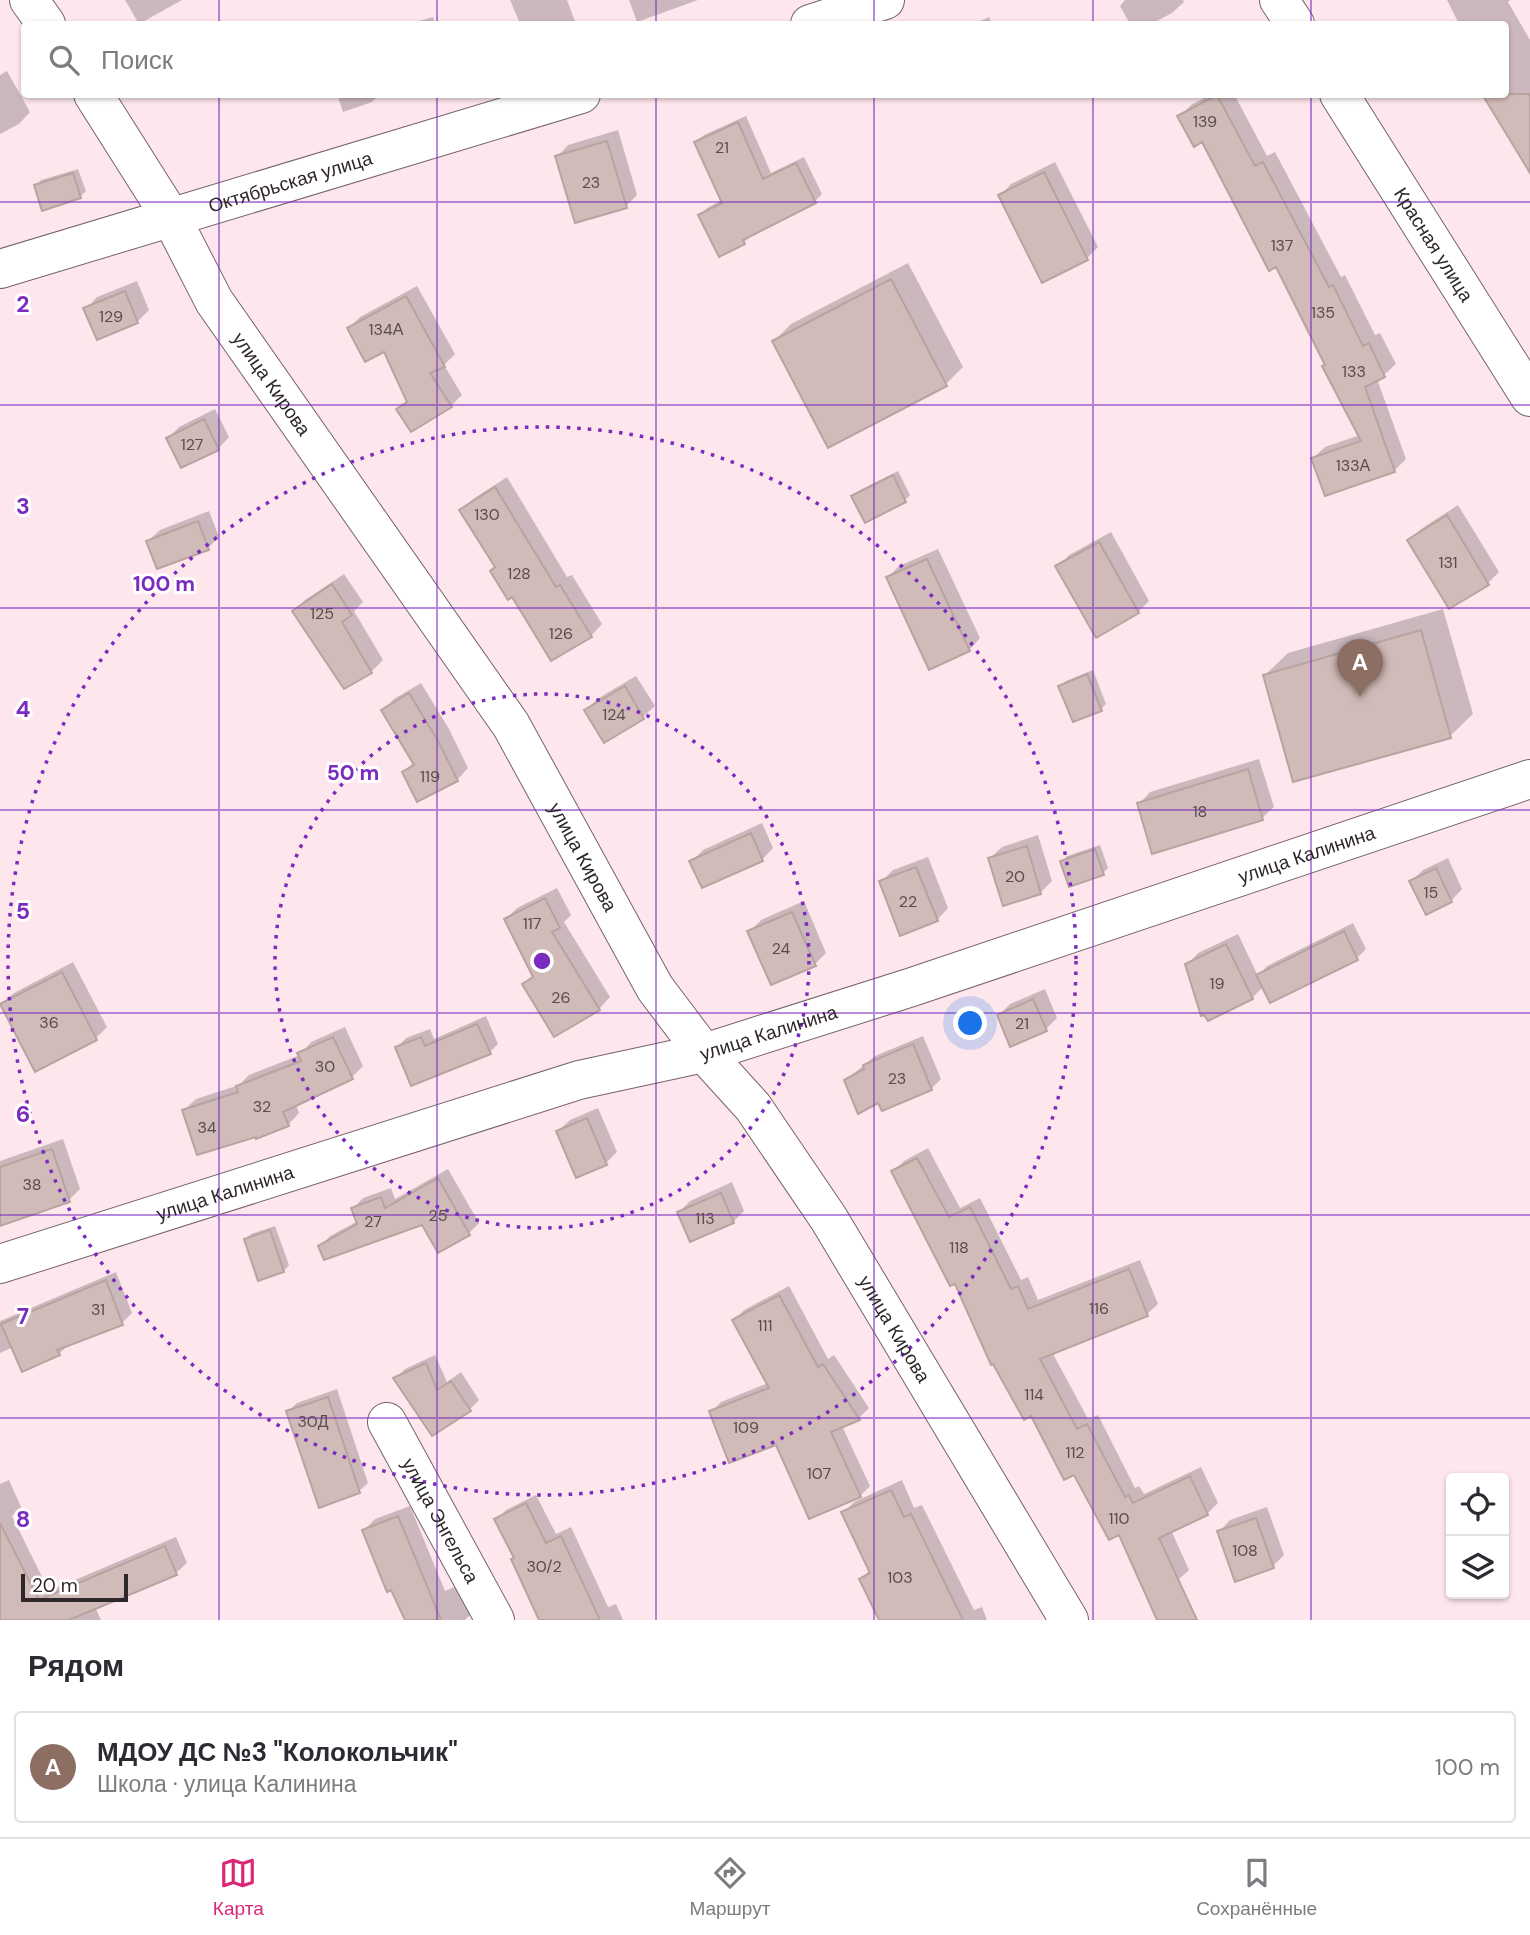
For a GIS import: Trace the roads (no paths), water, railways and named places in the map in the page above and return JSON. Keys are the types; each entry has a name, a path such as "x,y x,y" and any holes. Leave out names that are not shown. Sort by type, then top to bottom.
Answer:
{"street":[{"path":"29,0 44,21"},
{"path":"819,21 885,0"},
{"path":"1279,0 1293,21"},
{"name":"улица Кирова","path":"96,98 172,219 214,301 512,725 655,988 704,1053 753,1107 829,1219 1069,1620"},
{"name":"Октябрьская улица","path":"0,269 568,98"},
{"name":"Красная улица","path":"1342,98 1530,397"},
{"name":"улица Калинина","path":"0,1264 579,1080 704,1053 925,982 1530,779"},
{"name":"улица Энгельса","path":"387,1422 495,1620"}],"place":[{"name":"МДОУ ДС №3 \"Колокольчик\"","path":"1360,697"}]}
